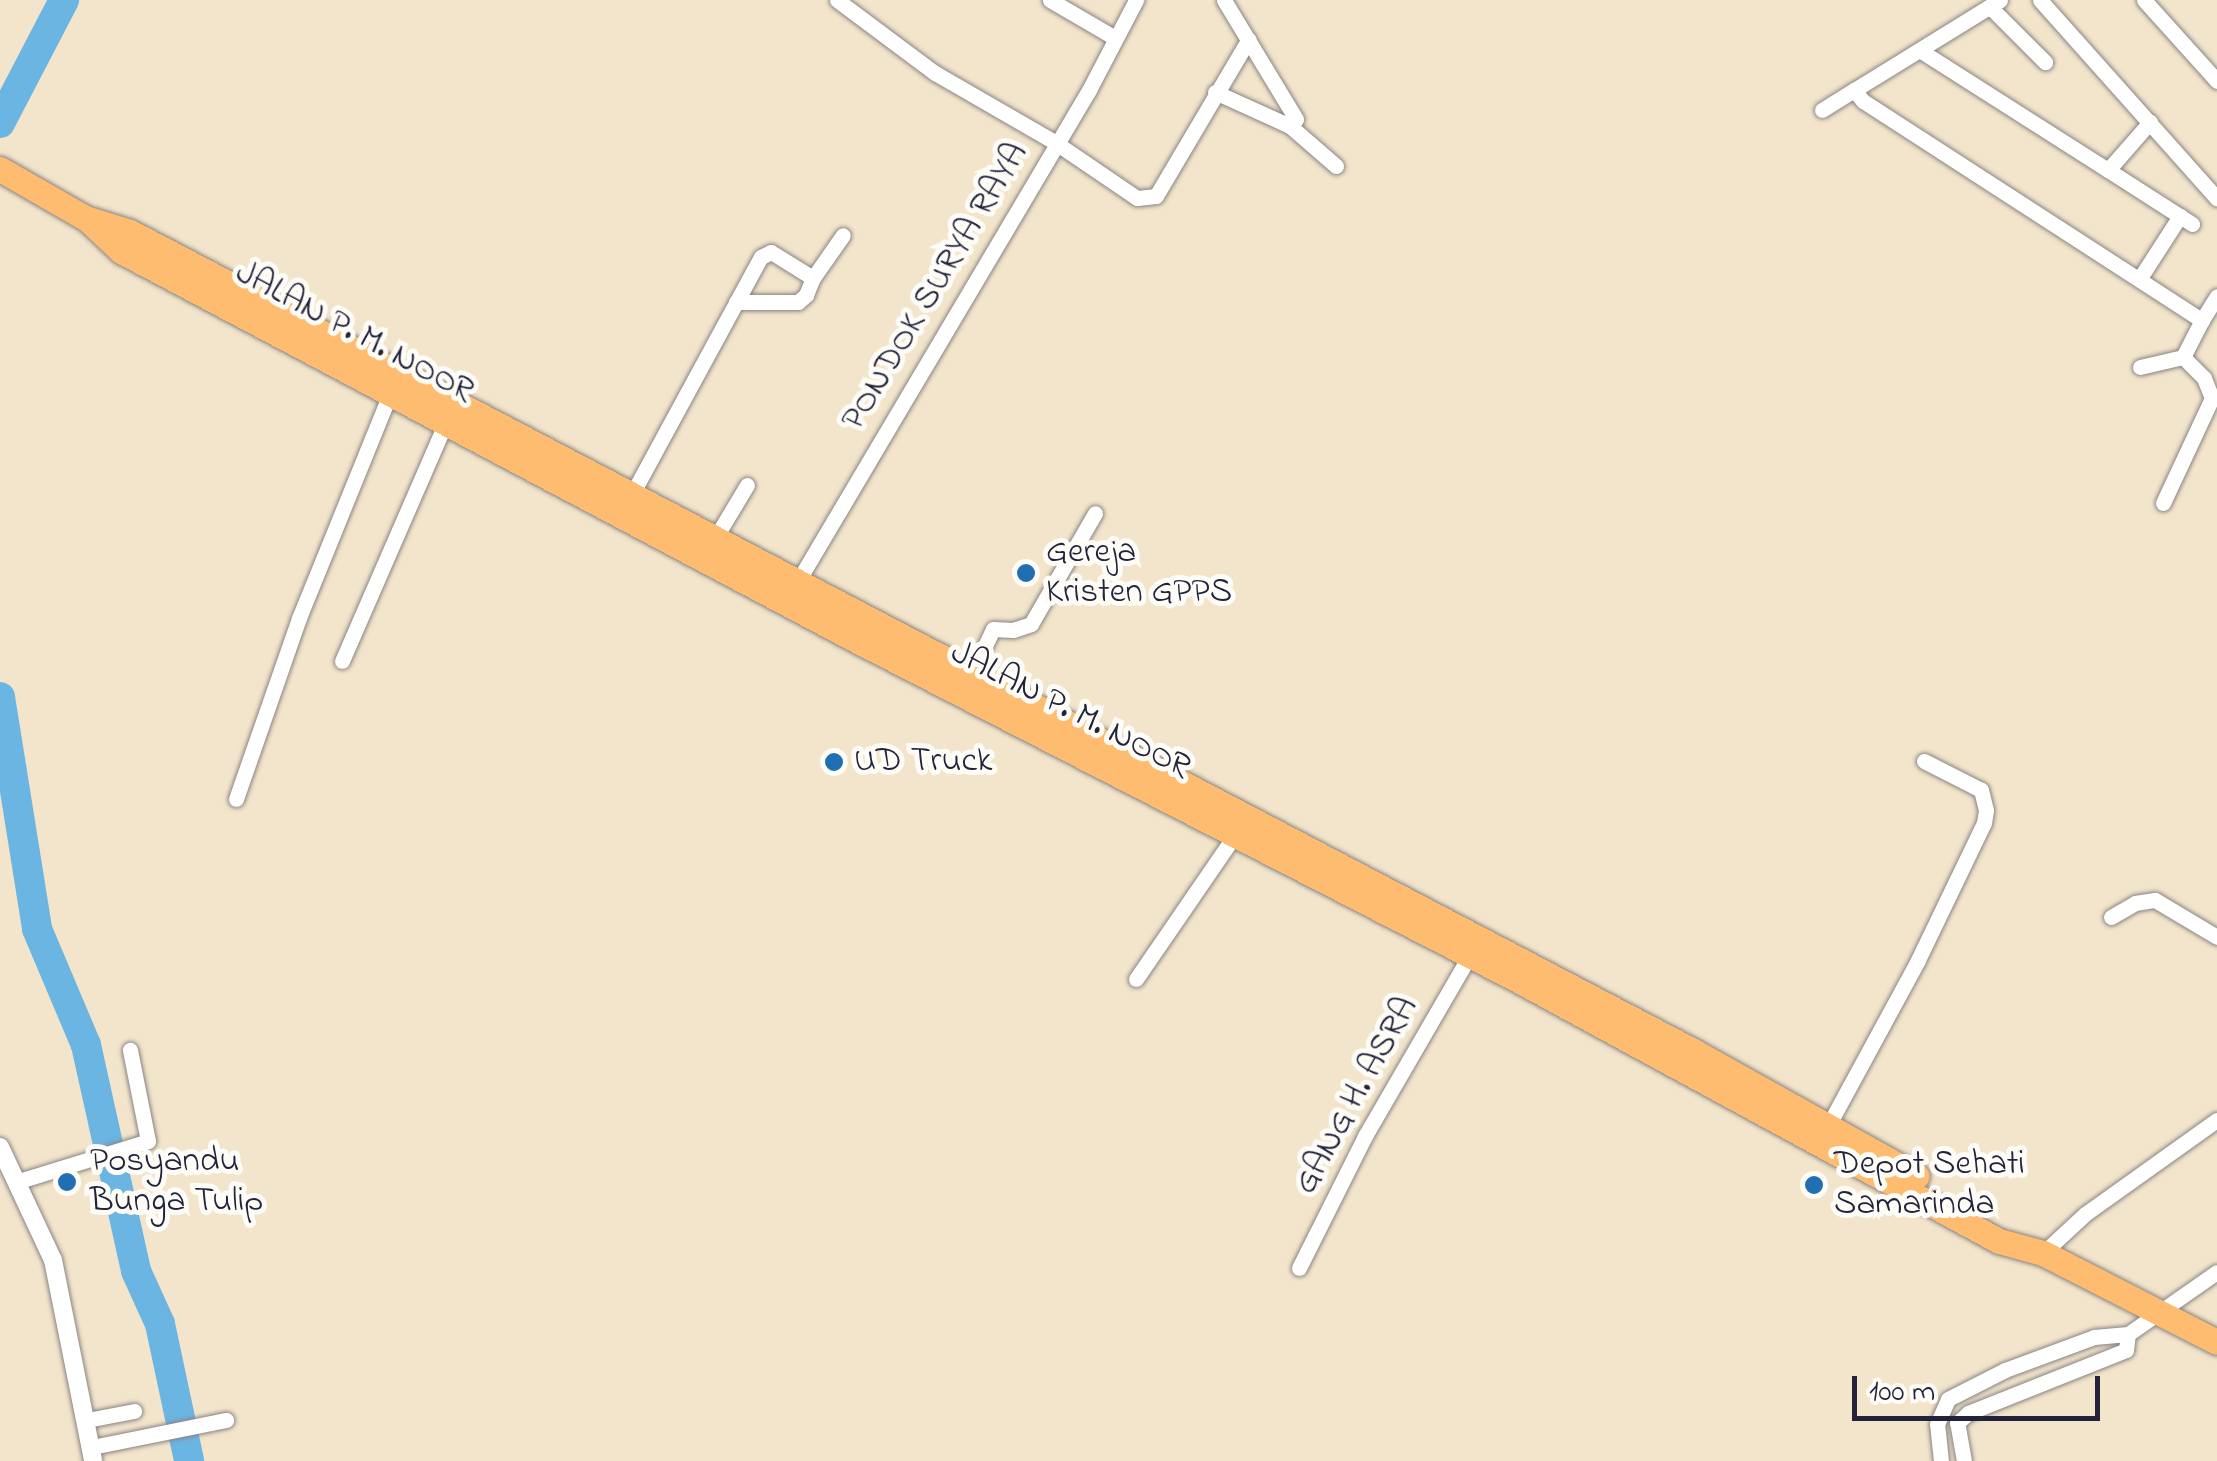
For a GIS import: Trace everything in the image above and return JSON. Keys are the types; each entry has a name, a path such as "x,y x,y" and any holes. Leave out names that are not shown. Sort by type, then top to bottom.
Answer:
{"highway":[{"name":"JALAN P. M. NOOR","path":"9,174 86,219 121,251 391,391 631,496 714,540 790,592 971,675 1232,826 1470,955 1787,1114 1828,1126 2018,1232 2036,1250"},
{"name":"JALAN P. M. NOOR","path":"86,219 130,232 453,417 1787,1114 1998,1241 2036,1250 2217,1342"}],"street":[{"path":"837,0 934,73 1056,143 1137,198 1156,196 1249,38"},
{"path":"1050,0 1115,38"},
{"name":"PONDOK SURYA RAYA","path":"790,592 1056,143 1136,0"},
{"path":"1224,0 1295,116 1290,126"},
{"path":"2040,0 2145,129 2217,199"},
{"path":"2144,0 2217,81"},
{"path":"1822,110 1995,3 2045,62"},
{"path":"1921,52 2186,220 2140,278"},
{"path":"1854,90 1863,101 2202,320"},
{"path":"1215,92 1290,126 1336,166"},
{"path":"2108,170 2145,129"},
{"path":"736,302 798,302 806,296 813,278 843,235"},
{"path":"631,496 761,257 771,252 813,278"},
{"path":"2140,367 2183,357 2217,296"},
{"path":"2163,502 2212,398 2204,378 2183,357"},
{"path":"236,799 298,618 391,391"},
{"path":"342,661 453,417"},
{"path":"714,540 747,485"},
{"path":"971,675 993,629 1013,630 1032,624 1095,514"},
{"path":"1828,1126 1917,962 1984,823 1986,810 1980,790 1924,761"},
{"path":"1136,978 1232,826"},
{"path":"2111,917 2135,903 2154,900 2217,936"},
{"name":"GANG H. ASRA","path":"1299,1268 1365,1136 1470,955"},
{"path":"19,1180 94,1155 146,1144 149,1137 130,1050"},
{"path":"2036,1250 2217,1120"},
{"path":"0,1147 19,1180 53,1260 92,1454 153,1435 220,1422"},
{"path":"1941,1461 1938,1424 1948,1399 1968,1387 2107,1333 2128,1334 2217,1272"},
{"path":"1938,1424 1957,1423 1968,1413 2126,1350 2128,1334"},
{"path":"86,1420 134,1411"},
{"path":"1957,1423 1964,1461"}],"waterway":[{"path":"0,123 64,0"},
{"path":"0,697 37,929 86,1045 136,1271 160,1324 189,1461"}],"place":[{"name":"Gereja Kristen GPPS","path":"1026,573"},
{"name":"UD Truck","path":"834,762"},
{"name":"Posyandu Bunga Tulip","path":"67,1182"},
{"name":"Depot Sehati Samarinda","path":"1814,1185"}]}
